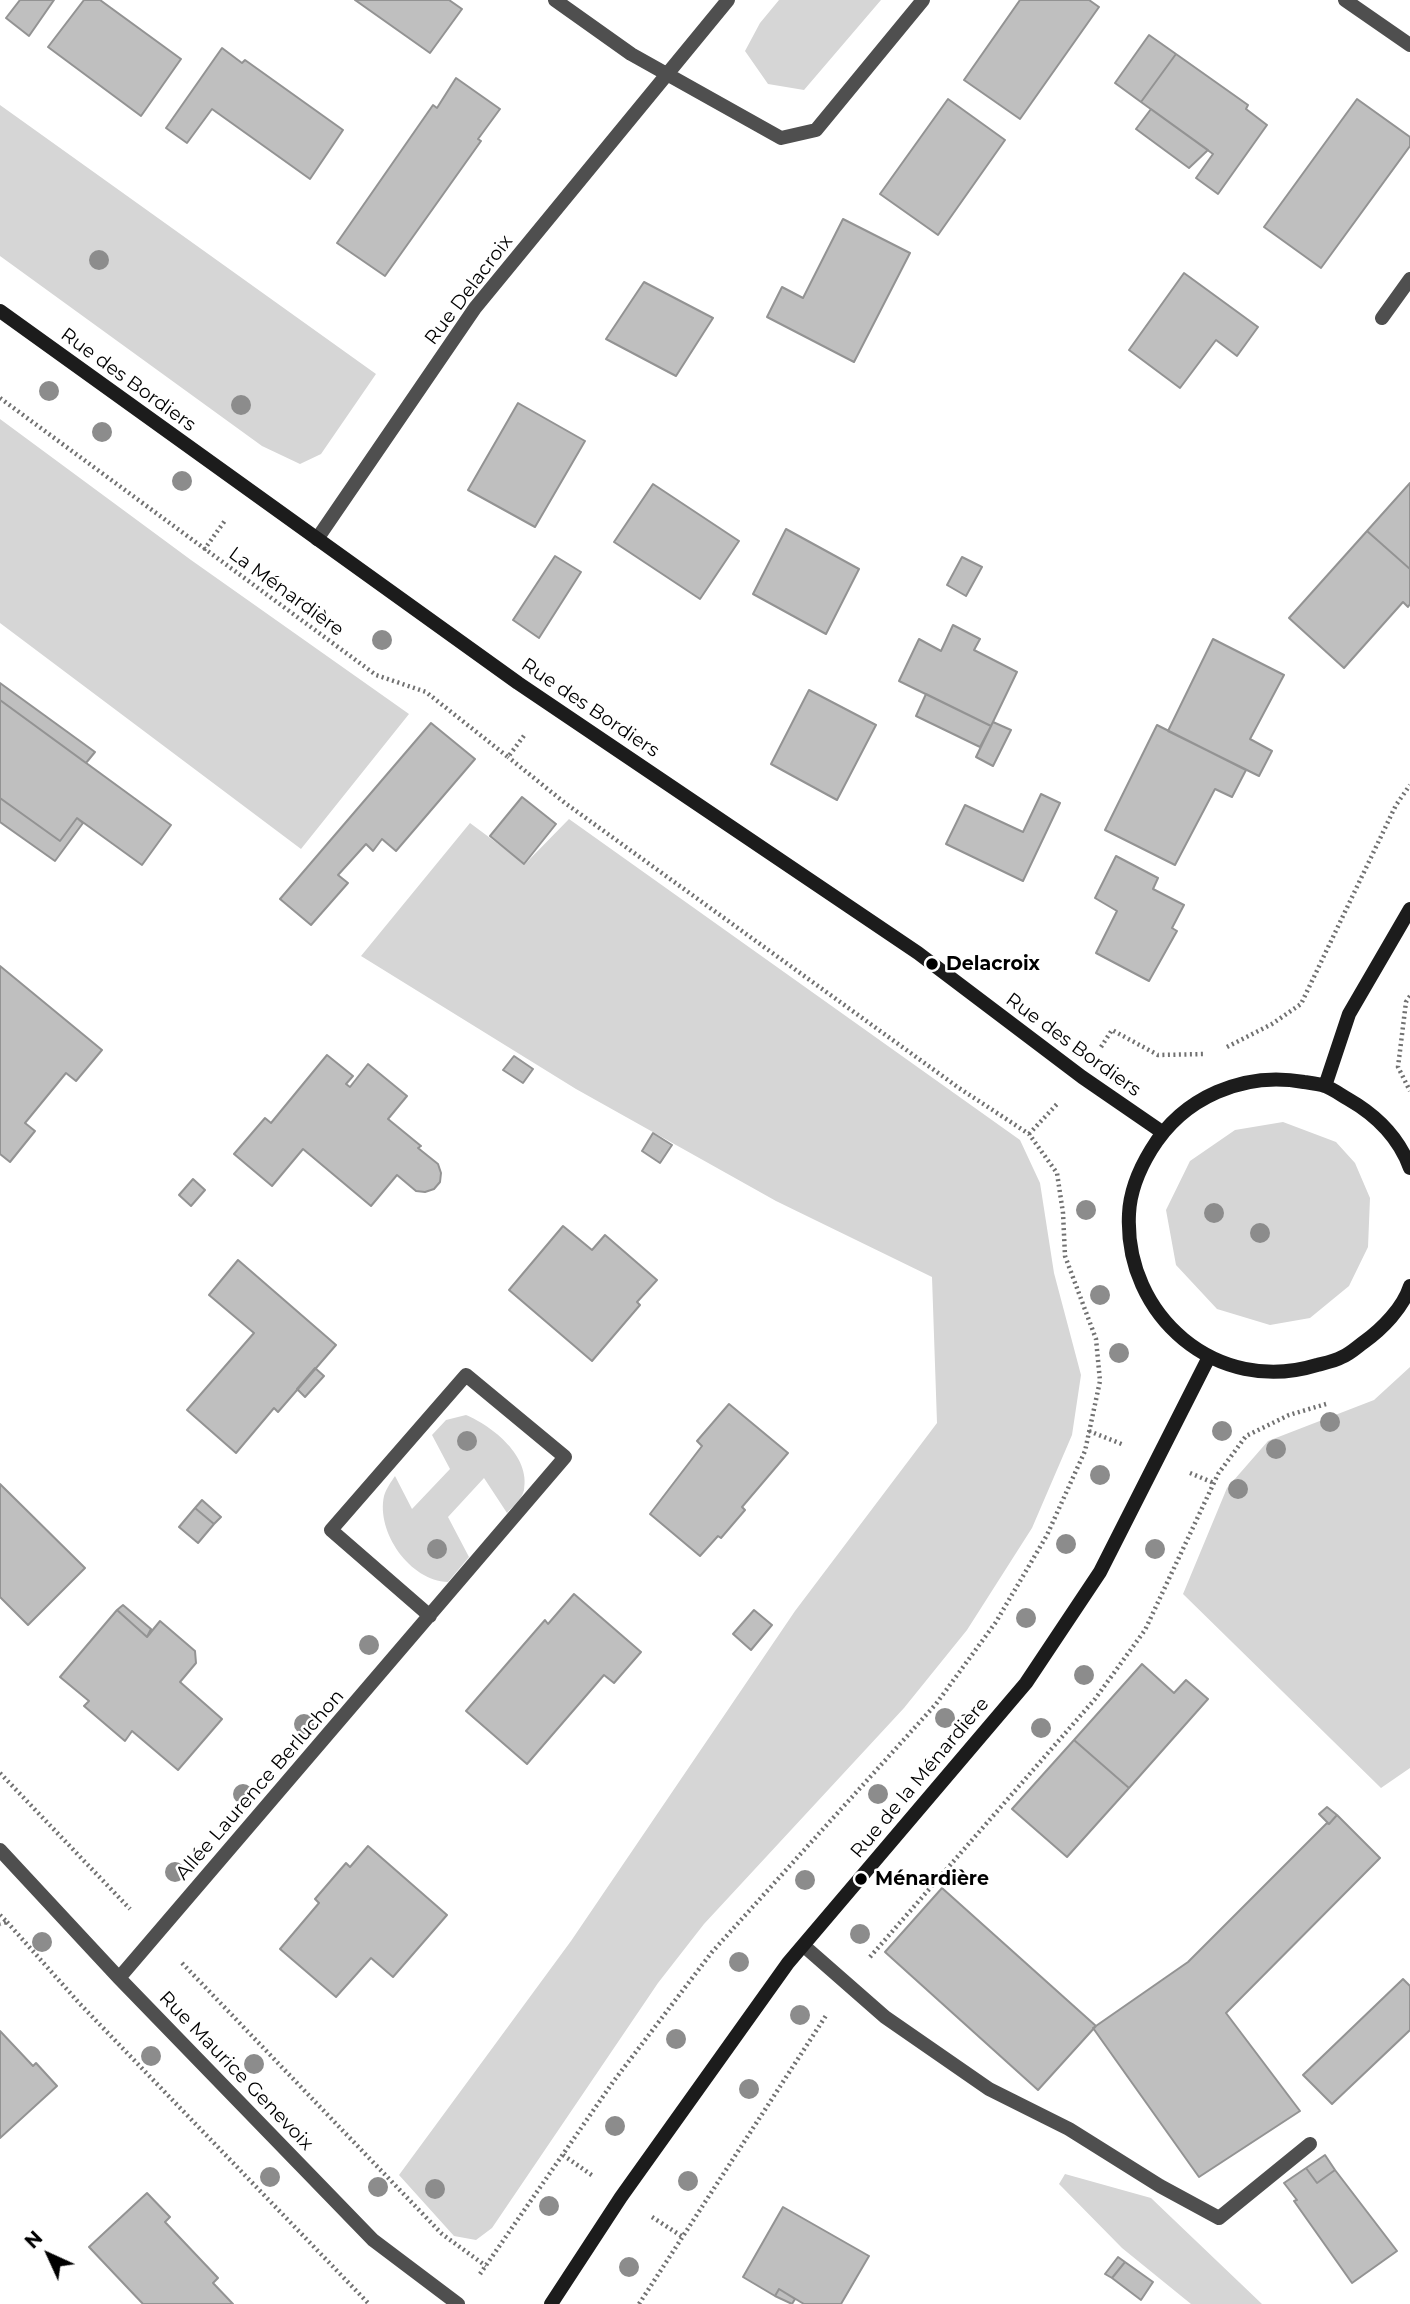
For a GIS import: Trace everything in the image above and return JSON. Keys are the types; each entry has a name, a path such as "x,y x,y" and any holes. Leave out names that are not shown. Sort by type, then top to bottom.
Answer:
{"main road":[{"name":"Rue des Bordiers","path":"0,312 548,703 918,953 1082,1077 1162,1132"},
{"path":"1325,1086 1349,1014 1410,909"},
{"path":"1410,1168 1404,1150 1370,1111 1325,1086 1282,1078 1236,1083 1195,1102 1162,1132 1139,1169 1129,1212 1131,1256 1146,1297 1172,1332 1209,1357 1252,1372 1298,1371 1342,1358 1380,1331 1410,1286"},
{"name":"Rue de la Ménardière","path":"551,2304 621,2197 788,1963 1026,1683 1100,1572 1209,1357"}],"street":[{"path":"555,0 631,54 781,138 816,130 923,0"},
{"name":"Rue Delacroix","path":"317,539 475,308 728,0"},
{"path":"1345,0 1410,45"},
{"path":"1382,318 1410,279"},
{"name":"Allée Laurence Berluchon","path":"119,1978 156,1936 430,1616 565,1458 466,1375 331,1530 430,1616"},
{"name":"Rue Maurice Genevoix","path":"0,1850 119,1978 373,2240 458,2304"},
{"path":"804,1946 885,2017 989,2089 1069,2129 1160,2186 1219,2218 1310,2144"}],"path":[{"name":"La Ménardière","path":"0,398 376,675 426,692 565,803 959,1088 1029,1134 1057,1174 1063,1213 1065,1256 1096,1339 1100,1381 1085,1451 1047,1535 996,1622 936,1704 712,1952 613,2082 479,2276"},
{"path":"508,757 548,703"},
{"path":"1225,1048 1272,1024 1301,1003 1396,805 1410,785"},
{"path":"1410,996 1406,1002 1398,1067 1410,1091"},
{"path":"1112,1030 1158,1055 1213,1054"},
{"path":"639,2304 847,1983 1096,1699 1150,1623 1218,1474 1246,1436 1289,1415 1328,1404"},
{"path":"0,1773 442,2234 485,2266"},
{"path":"0,1915 80,2004 369,2304"},
{"path":"0,1924 7,1922"}],"shaded area":[{"path":"779,0 881,0 804,90 768,84 745,51 760,23"},
{"path":"0,105 376,374 321,454 300,464 262,446 0,256"},
{"path":"0,419 191,560 409,714 301,849 0,623"},
{"path":"569,819 1020,1140 1040,1183 1054,1273 1081,1375 1072,1435 1032,1528 967,1630 904,1708 704,1924 658,1983 492,2228 476,2240 454,2236 399,2175 571,1941 795,1611 937,1423 932,1277 776,1201 576,1089 361,956 470,823 525,864"},
{"path":"1283,1122 1336,1142 1355,1163 1370,1198 1368,1247 1349,1286 1310,1318 1270,1325 1217,1309 1176,1265 1166,1210 1190,1161 1235,1130"},
{"path":"1410,1367 1410,1768 1381,1788 1183,1594 1227,1488 1268,1441 1374,1400"},
{"path":"466,1415 498,1435 516,1454 525,1477 524,1490 507,1513 484,1478 448,1517 469,1557 448,1582 421,1573 399,1552 385,1524 384,1496 395,1476 412,1509 450,1469 432,1435 446,1420"},
{"path":"1065,2174 1151,2198 1262,2304 1191,2304 1122,2248 1059,2184"}],"building":[{"path":"20,0 54,0 29,36 6,18"},
{"path":"84,0 100,0 181,59 141,116 48,47"},
{"path":"355,0 449,0 462,9 430,53"},
{"path":"1020,0 1089,0 1099,7 1020,119 964,80"},
{"path":"1149,35 1176,54 1141,102 1115,83"},
{"path":"222,48 242,63 245,60 343,130 310,179 212,109 187,143 166,128"},
{"path":"1176,54 1248,105 1246,109 1267,125 1218,194 1196,178 1213,154 1141,102"},
{"path":"456,78 500,109 478,139 481,141 385,276 337,243 433,105 437,108"},
{"path":"948,99 1005,140 938,235 880,194"},
{"path":"1357,99 1410,137 1410,146 1321,268 1264,227"},
{"path":"1151,109 1208,150 1189,168 1136,129"},
{"path":"843,219 910,253 854,362 767,317 782,287 803,298"},
{"path":"1184,273 1258,327 1237,356 1216,340 1180,388 1129,350"},
{"path":"644,282 713,318 676,376 606,339"},
{"path":"518,403 585,441 535,527 468,490"},
{"path":"1410,483 1410,569 1367,531"},
{"path":"653,484 739,541 700,599 614,542"},
{"path":"786,529 859,569 826,634 753,594"},
{"path":"1367,531 1410,569 1410,604 1408,607 1403,602 1344,668 1289,618"},
{"path":"555,556 581,572 539,638 513,620"},
{"path":"962,557 982,567 966,596 947,585"},
{"path":"953,625 980,639 974,650 1017,672 991,726 899,681 919,639 941,651"},
{"path":"1213,639 1284,675 1250,739 1272,751 1259,776 1168,731"},
{"path":"0,683 95,752 86,763 0,700"},
{"path":"809,690 876,725 837,800 771,764"},
{"path":"926,694 991,726 980,747 916,716"},
{"path":"0,700 171,825 142,865 77,818 60,841 0,798"},
{"path":"993,722 1011,730 993,766 976,757"},
{"path":"431,723 475,759 396,851 382,839 373,851 366,844 338,875 348,883 311,925 280,899"},
{"path":"1157,725 1246,770 1232,797 1215,789 1175,865 1105,830"},
{"path":"1041,794 1060,803 1023,881 946,844 965,805 1023,832"},
{"path":"522,797 556,824 524,864 490,836"},
{"path":"0,798 60,841 77,818 83,823 55,861 0,822"},
{"path":"1116,856 1158,878 1153,889 1184,905 1172,928 1177,931 1149,981 1096,953 1117,911 1095,898"},
{"path":"0,966 102,1050 76,1081 66,1073 25,1123 35,1131 10,1162 0,1154"},
{"path":"327,1055 353,1076 346,1084 350,1087 368,1064 407,1096 388,1119 438,1164 440,1182 434,1189 416,1191 397,1175 371,1206 303,1149 272,1186 234,1154 265,1118 271,1123"},
{"path":"514,1056 533,1069 523,1083 503,1070"},
{"path":"653,1133 672,1145 660,1163 642,1151"},
{"path":"193,1179 205,1190 191,1206 179,1195"},
{"path":"563,1226 592,1250 605,1235 657,1280 637,1302 640,1305 592,1361 509,1290"},
{"path":"238,1260 336,1345 278,1412 274,1408 236,1453 187,1410 254,1333 209,1295"},
{"path":"315,1368 324,1376 305,1397 297,1389"},
{"path":"729,1404 788,1453 742,1507 745,1510 721,1538 718,1536 700,1556 650,1514 702,1446 697,1441"},
{"path":"0,1484 85,1568 28,1625 0,1597"},
{"path":"202,1500 221,1517 214,1524 195,1508"},
{"path":"195,1508 214,1524 198,1543 179,1527"},
{"path":"574,1594 641,1652 614,1683 604,1675 527,1764 466,1711 545,1620 548,1624"},
{"path":"123,1605 151,1629 147,1637 117,1610"},
{"path":"117,1610 147,1637 160,1621 195,1651 196,1663 180,1682 222,1719 178,1770 132,1731 125,1741 84,1706 89,1701 60,1677"},
{"path":"754,1610 772,1625 751,1650 733,1634"},
{"path":"1142,1664 1174,1693 1186,1680 1208,1699 1129,1788 1074,1740"},
{"path":"1074,1740 1129,1788 1067,1857 1012,1809"},
{"path":"1327,1807 1337,1815 1329,1824 1319,1814"},
{"path":"1337,1815 1380,1858 1226,2013 1300,2111 1199,2177 1093,2028 1188,1962"},
{"path":"368,1846 447,1915 393,1977 371,1958 336,1997 280,1949 319,1903 315,1899 346,1863 350,1867"},
{"path":"942,1888 1096,2026 1038,2090 885,1952"},
{"path":"1403,1979 1410,1986 1410,2030 1332,2104 1303,2075"},
{"path":"0,2031 33,2066 36,2063 57,2086 0,2138"},
{"path":"1325,2155 1335,2170 1317,2183 1306,2168"},
{"path":"1306,2168 1317,2183 1335,2170 1397,2251 1352,2283 1284,2183"},
{"path":"147,2193 170,2217 165,2222 218,2278 213,2283 233,2304 143,2304 89,2247"},
{"path":"783,2207 869,2256 841,2304 804,2304 779,2289 775,2296 743,2277"},
{"path":"1118,2257 1125,2262 1112,2278 1105,2274"},
{"path":"1125,2262 1153,2282 1141,2300 1112,2278"},
{"path":"779,2289 795,2299 792,2304 775,2296"}],"place":[{"name":"Delacroix","path":"932,964"},
{"name":"Ménardière","path":"861,1879"}]}
